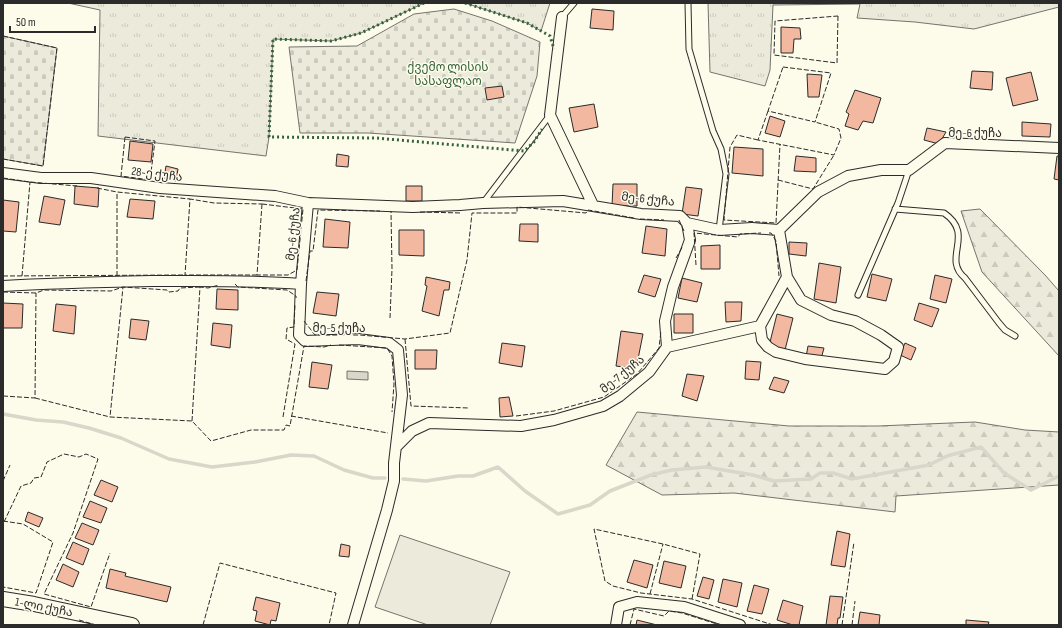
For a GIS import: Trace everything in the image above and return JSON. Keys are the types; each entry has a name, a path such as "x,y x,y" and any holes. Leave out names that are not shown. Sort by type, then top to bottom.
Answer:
{"main road":[{"name":"1-ლი ქუჩა","path":"3,599 34,604 132,625"}],"street":[{"path":"562,17 550,115 593,205"},
{"name":"მე-6 ქუჩა","path":"909,170 945,143 1059,148"},
{"path":"787,277 760,326 762,340 768,347 776,352 805,359 885,369 894,361 898,347 881,334 855,321 831,315 801,300 787,277 779,230 818,192 848,176 881,170 909,170"},
{"name":"28-ე ქუჩა","path":"3,173 41,178 91,178 160,188 275,196 308,203"},
{"name":"მე-6 ქუჩა","path":"300,284 308,203 413,207 460,205 483,202 563,201 641,214 680,216 688,223 719,230 752,228 779,230"},
{"path":"688,223 690,240 673,287 665,322 667,347 760,326"},
{"path":"3,286 206,280 263,281 300,284"},
{"name":"მე-5 ქუჩა","path":"300,284 299,336 305,341 358,340 389,343 398,350 402,395 394,481 387,510 353,625"},
{"name":"მე-7 ქუჩა","path":"396,447 412,431 429,423 521,426 554,420 603,406 620,396 649,372 667,347"},
{"path":"616,625 619,606 637,602 684,606 740,625"}],"lane":[{"path":"562,17 574,3"},
{"path":"688,3 689,49 713,131 721,149 726,174 719,230"},
{"path":"483,202 550,115"},
{"path":"858,295 895,209 909,170"},
{"path":"895,209 944,212 950,217 958,229 959,239 956,262 959,273 965,278 1005,330 1015,336"}],"green space":[{"path":"68,3 424,3 361,33 331,41 273,39 269,137 266,156 98,136 100,10"},
{"path":"465,3 550,3 541,31 527,23"},
{"path":"708,3 1059,3 1059,7 974,29 915,22 857,18 860,4 773,5 770,70 765,86 710,72"},
{"name":"ქვემო ლისის სასაფლაო","path":"454,9 492,21 540,42 537,76 515,143 368,133 300,133 289,47 357,46 414,14"},
{"path":"3,36 57,48 43,166 3,159"},
{"path":"980,209 1059,291 1059,356 982,272 961,211"},
{"path":"637,412 789,426 878,426 975,422 1025,430 1059,432 1059,485 896,496 895,512 734,493 662,495 606,465"},
{"path":"400,535 510,572 490,625 428,625 375,607"}],"shaded area":[{"path":"347,371 368,372 368,380 347,379"}],"building":[{"path":"592,9 614,11 613,30 590,28"},
{"path":"781,27 800,28 801,39 794,39 793,53 781,53"},
{"path":"972,71 993,72 992,90 970,88"},
{"path":"1031,72 1038,100 1013,106 1006,78"},
{"path":"807,74 822,75 819,97 808,97"},
{"path":"502,86 504,97 487,100 485,88"},
{"path":"855,90 881,98 873,123 863,121 858,130 845,126 849,114 846,112"},
{"path":"594,104 598,127 574,132 569,108"},
{"path":"770,116 785,121 780,137 765,133"},
{"path":"1022,122 1051,124 1050,137 1022,136"},
{"path":"927,128 946,132 939,144 924,140"},
{"path":"130,141 153,144 151,162 128,160"},
{"path":"734,147 763,149 763,176 732,173"},
{"path":"337,154 349,156 348,167 336,166"},
{"path":"796,156 816,158 816,172 794,171"},
{"path":"1057,156 1059,156 1059,180 1054,179"},
{"path":"166,166 178,169 176,181 164,178"},
{"path":"613,184 637,184 637,206 612,206"},
{"path":"75,186 99,188 98,207 74,204"},
{"path":"406,186 422,186 422,201 406,201"},
{"path":"686,187 702,189 698,216 682,214"},
{"path":"44,196 65,200 60,225 39,222"},
{"path":"130,199 155,201 153,219 127,217"},
{"path":"3,200 19,202 16,232 3,231"},
{"path":"325,219 350,222 348,248 323,247"},
{"path":"520,224 538,224 538,242 519,241"},
{"path":"646,226 667,229 665,256 642,253"},
{"path":"399,230 424,230 424,256 399,255"},
{"path":"789,242 807,243 806,256 789,254"},
{"path":"720,245 720,269 701,269 701,246"},
{"path":"819,263 841,267 836,303 814,299"},
{"path":"872,274 892,279 886,301 867,297"},
{"path":"644,275 661,279 655,297 638,292"},
{"path":"935,275 952,279 946,303 930,299"},
{"path":"426,277 450,282 449,290 444,290 439,316 422,311 427,286 425,285"},
{"path":"682,278 702,283 697,302 678,298"},
{"path":"217,289 238,290 238,310 216,309"},
{"path":"317,292 339,294 336,316 313,313"},
{"path":"725,302 742,302 741,321 726,322"},
{"path":"3,303 23,304 22,328 3,328"},
{"path":"919,303 939,309 932,327 914,320"},
{"path":"56,304 76,306 74,334 53,331"},
{"path":"674,314 693,314 693,333 674,333"},
{"path":"777,314 793,318 785,350 769,346"},
{"path":"131,319 149,321 146,340 129,338"},
{"path":"213,323 232,325 230,348 211,345"},
{"path":"621,331 643,334 636,369 616,366"},
{"path":"502,343 525,346 522,367 499,363"},
{"path":"905,343 916,348 911,360 900,355"},
{"path":"808,346 824,348 821,359 806,357"},
{"path":"415,350 437,350 436,369 415,369"},
{"path":"746,361 761,362 759,380 745,379"},
{"path":"312,362 332,365 328,389 309,387"},
{"path":"687,374 704,376 697,401 682,396"},
{"path":"774,377 789,381 784,393 769,389"},
{"path":"509,397 513,416 500,417 499,398"},
{"path":"101,480 118,487 112,502 94,495"},
{"path":"90,501 107,508 101,523 83,517"},
{"path":"28,512 43,518 39,527 25,521"},
{"path":"82,523 99,530 93,545 75,538"},
{"path":"837,531 850,534 845,567 831,565"},
{"path":"73,542 89,549 83,565 66,558"},
{"path":"341,544 350,546 349,557 339,556"},
{"path":"634,560 653,565 647,588 627,582"},
{"path":"664,561 686,566 681,588 659,583"},
{"path":"63,564 79,572 73,587 56,580"},
{"path":"110,569 126,573 125,576 171,587 167,602 106,588"},
{"path":"703,577 714,580 709,599 697,596"},
{"path":"723,579 742,583 737,607 718,602"},
{"path":"754,585 769,589 762,614 747,611"},
{"path":"830,596 843,597 840,618 838,618 837,625 826,625"},
{"path":"256,597 280,603 276,621 271,620 270,625 255,621 257,611 253,610"},
{"path":"783,600 803,606 799,625 793,625 777,620"},
{"path":"860,612 880,615 879,625 858,625"},
{"path":"637,620 657,625 636,625"},
{"path":"966,620 989,622 988,625 966,625"}],"waterway":[{"path":"3,414 36,420 63,422 89,428 121,438 169,459 212,467 255,462 291,455 314,456 344,470 373,478 385,478"},
{"path":"403,479 426,481 458,476 473,476 498,467 525,491 558,514 590,505 610,491 651,475 672,470 706,467 753,475 774,481 811,479 820,473 833,473 852,479 929,465 947,456 981,447 1004,473 1031,490 1059,476"}],"hedge":[{"path":"424,3 361,33 331,41 273,39 269,137 376,138 524,151 534,142 542,129"},
{"path":"465,3 527,23 550,36 554,49"}],"fence":[{"path":"838,16 837,63 774,55 775,21 838,16"},
{"path":"3,36 57,48 43,166 3,159"},
{"path":"783,67 831,73 815,122 768,111 783,67"},
{"path":"768,111 758,140 834,155 841,138 839,129 815,122"},
{"path":"758,140 737,135 730,147 724,220 776,223 780,144"},
{"path":"125,137 155,141 150,180 121,176 125,137"},
{"path":"778,180 813,189 834,155"},
{"path":"3,178 77,186"},
{"path":"22,276 30,182"},
{"path":"97,188 117,192 190,199"},
{"path":"117,192 117,276"},
{"path":"257,275 185,275 190,199 214,203 262,204"},
{"path":"262,204 303,209 297,270 288,275 257,275 262,204"},
{"path":"304,321 315,335 360,335 405,339 450,333 467,260 472,213 517,213 517,207 586,213 588,210 634,218"},
{"path":"306,281 310,251 313,251 318,210 380,211"},
{"path":"390,318 392,269 391,211"},
{"path":"420,212 462,213"},
{"path":"640,219 664,220"},
{"path":"679,220 684,231"},
{"path":"696,265 694,233 738,237 740,234 761,233"},
{"path":"769,233 771,233 776,241 779,276"},
{"path":"676,258 683,246"},
{"path":"3,276 185,275"},
{"path":"235,284 238,287 287,290 296,296 296,298"},
{"path":"192,421 200,287 208,288 219,285"},
{"path":"200,287 180,288 178,291 169,292 167,290 123,287 110,417 192,421 211,441 251,430 284,430 286,425 290,426 304,346 324,347 331,345"},
{"path":"3,292 36,293 44,290 111,291 123,287"},
{"path":"3,396 35,398 36,293"},
{"path":"283,417 295,344 286,339 287,328 294,327 295,304"},
{"path":"516,416 554,411 604,397 637,374 659,348 661,331"},
{"path":"405,339 411,406 469,408"},
{"path":"339,345 387,348 392,356 394,384 392,412"},
{"path":"35,398 110,417"},
{"path":"291,416 388,433"},
{"path":"4,522 21,486 31,483 34,478 41,477 47,462 64,454 79,457 86,454 98,459 73,533 44,594 91,607 110,553"},
{"path":"3,481 10,465"},
{"path":"3,521 23,524 53,542 36,593 3,587"},
{"path":"692,599 700,554 663,544 594,529 605,581 613,586 641,593 692,599 773,625"},
{"path":"842,625 854,542"},
{"path":"650,594 663,544"},
{"path":"203,625 220,563 336,593 329,625"},
{"path":"852,625 855,601"},
{"path":"630,625 634,609 664,616 669,611 682,613 720,625"},
{"path":"79,620 96,625"}]}
